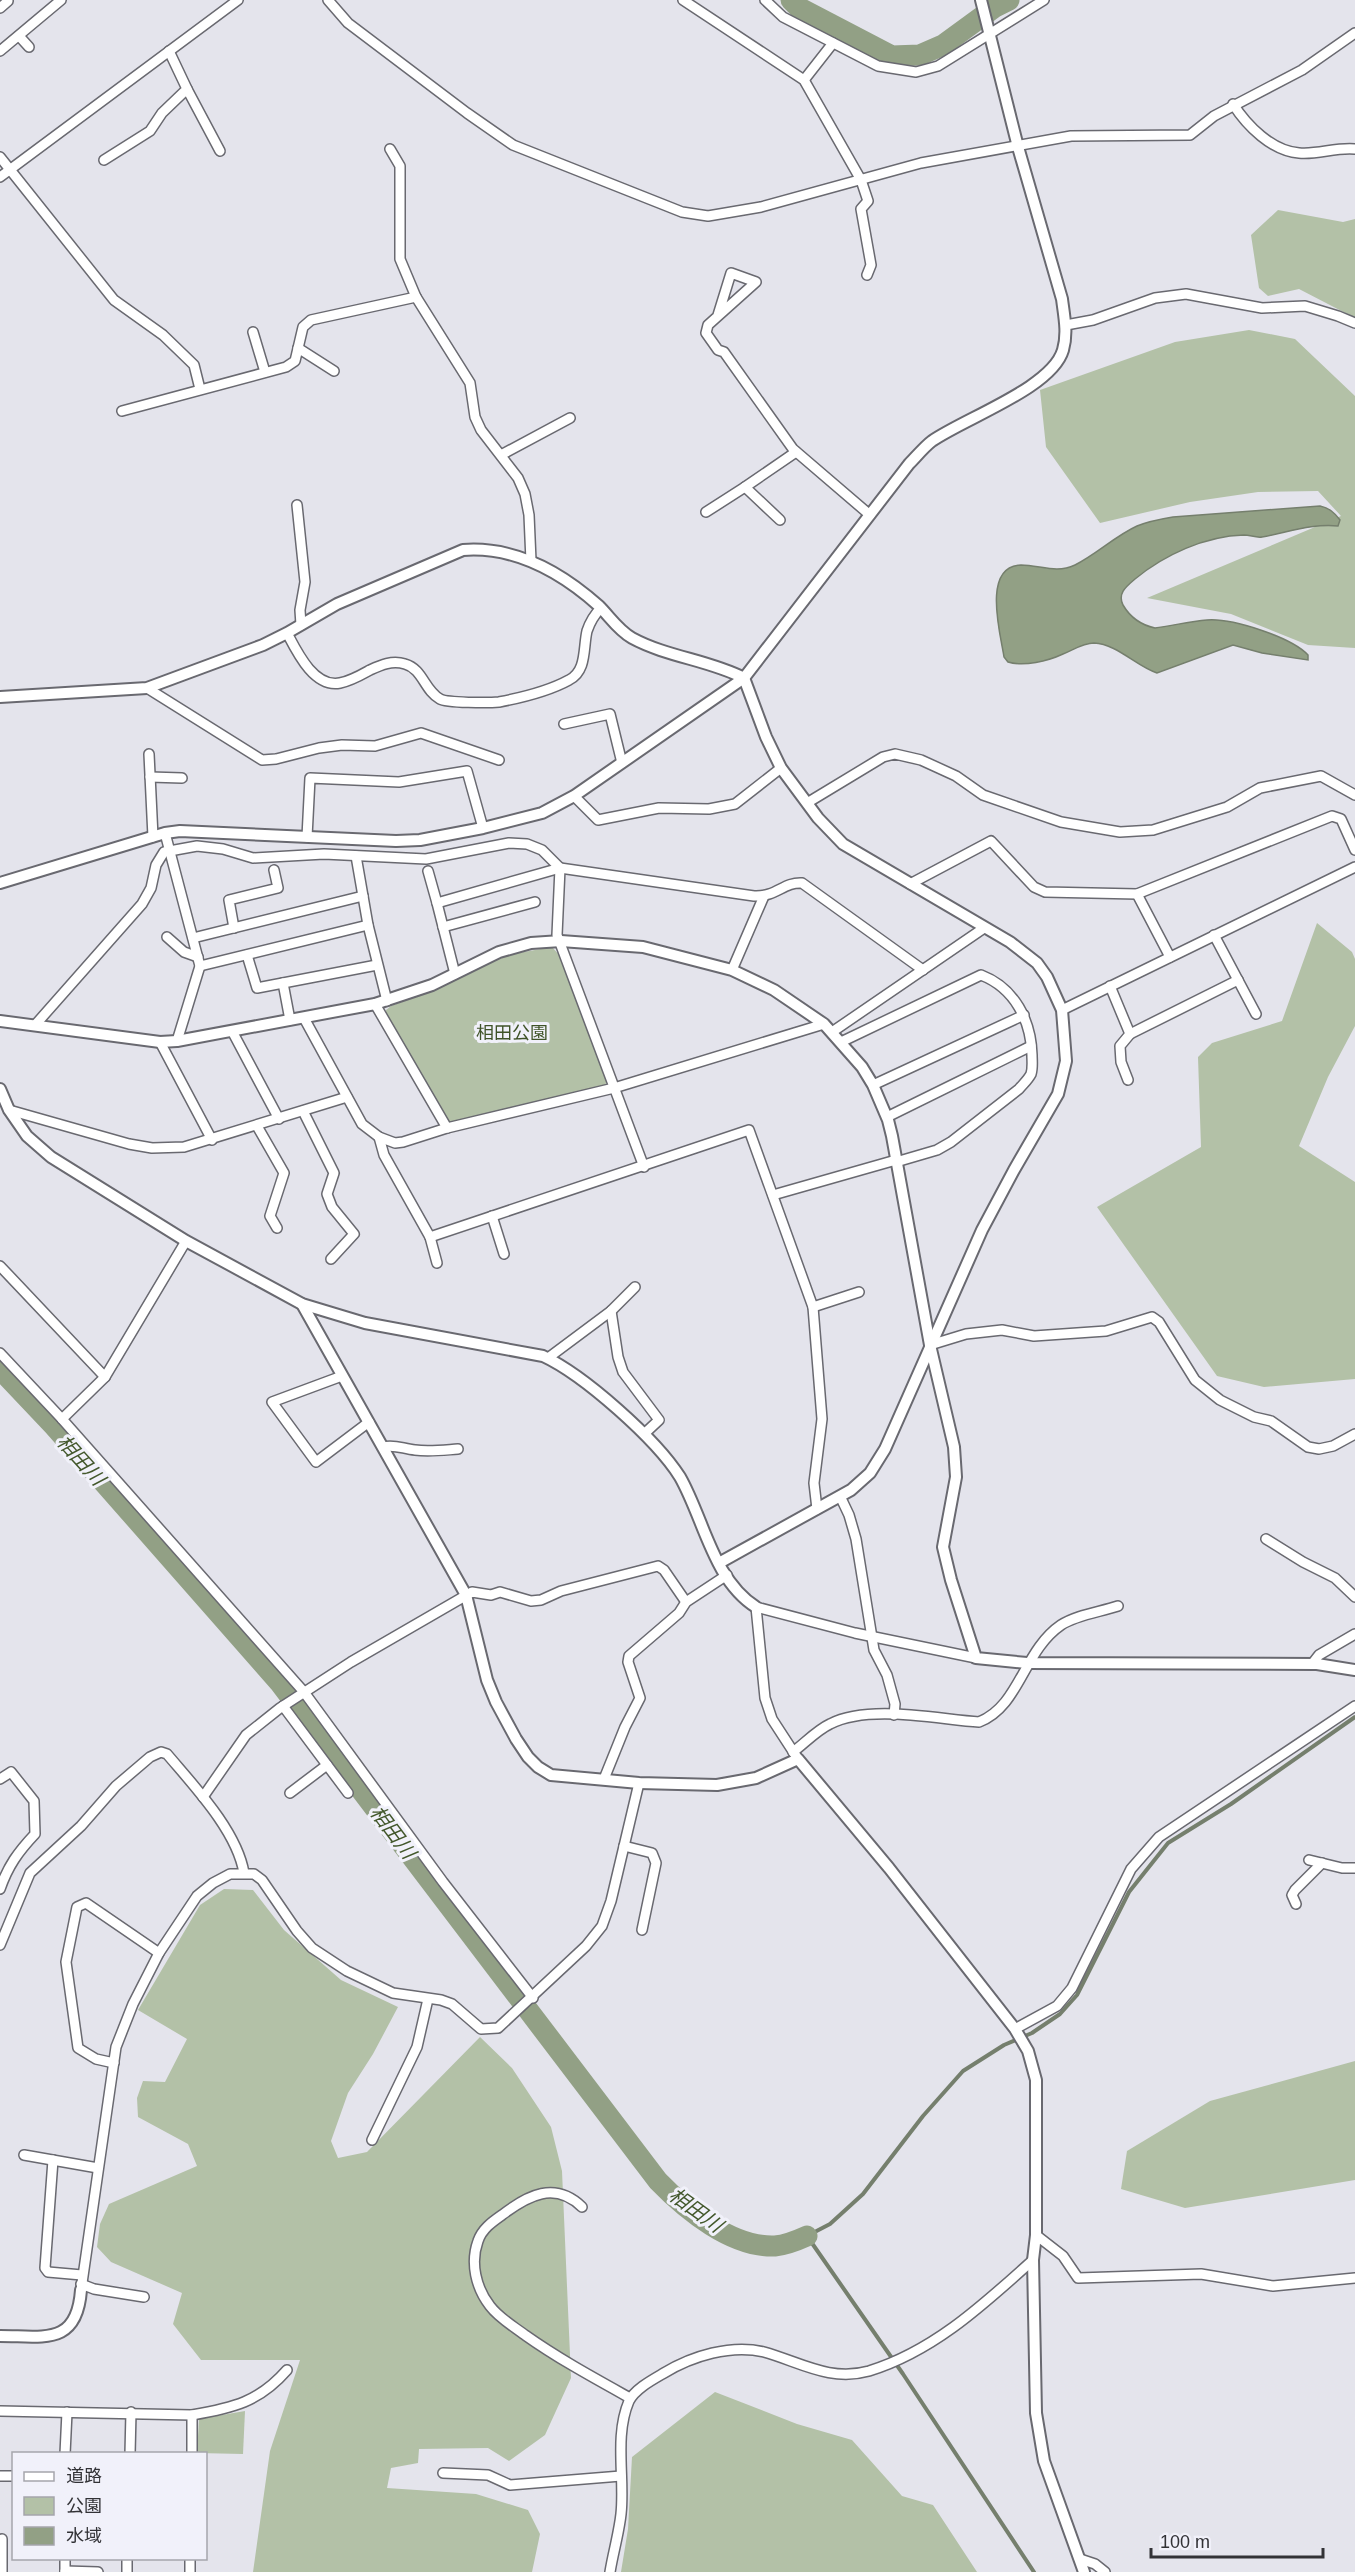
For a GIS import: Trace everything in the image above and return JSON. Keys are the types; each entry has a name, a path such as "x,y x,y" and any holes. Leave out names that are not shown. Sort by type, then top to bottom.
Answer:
{"street":[{"path":"0,51 61,0"},
{"path":"0,177 238,0"},
{"path":"328,0 348,23 513,145 682,212 708,216 761,207 921,163 1071,136 1190,135 1233,104 1302,70 1355,33"},
{"path":"683,0 804,80 861,180 868,201 861,209 871,265 867,275"},
{"path":"765,0 783,17 878,66 916,72 938,66 988,32 1044,0"},
{"path":"0,8 8,1"},
{"path":"0,883 165,834 193,831 404,841 483,828 542,813 574,796 744,678 909,464 931,442 1034,383 1050,371 1063,350 1066,325 1062,299 1018,147 982,3"},
{"path":"19,36 29,47"},
{"path":"804,80 832,43"},
{"path":"169,51 220,151"},
{"path":"104,160 150,131 162,113 187,89"},
{"path":"1233,104 1252,128 1281,149 1299,153 1355,149"},
{"path":"390,149 400,166 400,259 416,297 470,383 475,417 481,430 518,478 525,494 529,515 531,561"},
{"path":"0,157 114,300 163,335 194,365 200,389"},
{"path":"718,315 731,273 756,282 708,325 706,333 718,350 724,352 796,452 870,515"},
{"path":"1066,325 1094,320 1155,298 1186,294 1262,308 1305,306 1355,323"},
{"path":"122,411 286,367 295,361 303,327 311,320 416,297"},
{"path":"253,332 265,372"},
{"path":"298,348 334,371"},
{"path":"501,455 570,418"},
{"path":"706,512 796,452"},
{"path":"745,487 780,520"},
{"path":"297,505 305,582 300,610 301,625"},
{"path":"0,697 147,688 288,633 337,604 463,550 501,552 531,561 560,575 601,608 629,637 652,648 729,670 744,678 766,737 781,768 807,803 843,844 1010,942 1037,963 1047,977 1062,1010 1066,1061 1058,1094 982,1230 885,1449 861,1483 719,1563"},
{"path":"288,633 301,661 314,674 327,681 338,684 382,664 395,662 406,664 417,670 438,698 446,701 496,702 570,680 581,667 587,631 593,616 601,608"},
{"path":"147,688 262,760 342,745 375,746 421,733 499,759"},
{"path":"564,724 610,714 622,763"},
{"path":"149,754 153,837"},
{"path":"807,803 883,757 895,754 921,760 956,776 983,795 1060,822 1120,832 1153,830 1227,807 1260,788 1321,776 1355,795"},
{"path":"574,796 598,820 659,808 709,809 735,804 781,768"},
{"path":"307,837 310,778 399,782 467,771 483,828"},
{"path":"150,777 182,778"},
{"path":"910,884 991,841 1034,887 1045,892 1137,894 1332,816 1341,819 1355,850"},
{"path":"165,834 199,961 177,1041"},
{"path":"36,1024 142,904 151,888 160,856 170,850 197,846 223,849 253,858 324,854 431,859 509,843 527,844 542,850 560,868 557,935 644,1167"},
{"path":"356,856 368,925 387,1001"},
{"path":"1062,1010 1355,867"},
{"path":"437,903 560,868 764,896 775,894 791,882 802,883 923,970"},
{"path":"234,928 230,900 278,888 274,870"},
{"path":"428,871 455,974"},
{"path":"1137,894 1170,957"},
{"path":"193,938 363,896"},
{"path":"732,970 764,896"},
{"path":"443,927 535,902"},
{"path":"166,937 199,961 247,955 368,925"},
{"path":"304,1018 362,1124 379,1137 395,1143 403,1142 447,1128 614,1088 828,1028 923,970 984,928"},
{"path":"1214,936 1256,1014"},
{"path":"0,1021 160,1042 177,1041 387,1001 432,985 499,952 531,943 561,941 643,947 732,970 774,990 828,1028 841,1042 873,1085 887,1117 930,1345 954,1447 956,1477 943,1547 976,1658"},
{"path":"247,955 257,988 377,965"},
{"path":"773,1195 937,1150 951,1142 1019,1089 1032,1072 1031,1046 1024,1015 1015,999 981,975 841,1042"},
{"path":"1128,1080 1121,1062 1120,1046 1130,1035 1238,980"},
{"path":"283,983 290,1020"},
{"path":"1110,986 1130,1035"},
{"path":"375,1004 447,1128"},
{"path":"873,1085 1024,1015"},
{"path":"232,1031 279,1119"},
{"path":"160,1042 212,1140"},
{"path":"887,1117 1031,1046"},
{"path":"1,1095 27,1136 51,1157 186,1241 302,1304 365,1323 548,1358 560,1364 644,1434 664,1455 681,1479 719,1563 737,1592 756,1607 872,1636 976,1658 1027,1663 1312,1664 1355,1670"},
{"path":"9,1110 129,1144 152,1148 184,1147 347,1098"},
{"path":"303,1111 334,1173 327,1194 332,1207 354,1234 331,1259"},
{"path":"257,1126 284,1173 270,1216 277,1228"},
{"path":"430,1237 749,1130 813,1307 822,1419 814,1483 817,1509"},
{"path":"379,1137 384,1155 430,1237 437,1263"},
{"path":"492,1216 504,1254"},
{"path":"62,1419 105,1377 186,1241"},
{"path":"0,1266 105,1377"},
{"path":"548,1358 611,1311 635,1287"},
{"path":"813,1307 860,1292"},
{"path":"302,1304 466,1595 487,1680 504,1719 528,1757 551,1775 639,1783 717,1785 736,1783 756,1779 795,1756 829,1724 844,1718 894,1715 979,1722 990,1718 1008,1701 1027,1663 1058,1627 1066,1622 1118,1606"},
{"path":"611,1311 618,1357 623,1372 659,1420 644,1434"},
{"path":"930,1345 966,1334 1002,1330 1034,1336 1106,1331 1152,1317 1159,1322 1195,1380 1220,1400 1254,1417 1271,1421 1308,1447 1319,1449 1333,1446 1355,1434"},
{"path":"0,1353 62,1419 302,1694 531,1999"},
{"path":"342,1376 272,1402 316,1462 369,1422"},
{"path":"382,1447 393,1445 413,1450 435,1451 458,1449"},
{"path":"840,1496 849,1515 856,1539 874,1650 887,1675 894,1704 894,1715"},
{"path":"1266,1539 1303,1562 1335,1578 1355,1597"},
{"path":"203,1797 246,1735 285,1705 351,1662 472,1592 491,1594 500,1592 531,1601 541,1600 561,1591 658,1566 664,1570 686,1602"},
{"path":"604,1779 625,1727 640,1698 628,1662 629,1656 679,1613 686,1602 727,1575"},
{"path":"756,1607 765,1698 772,1719 795,1756 918,1904 1015,2029 1028,2051 1036,2080 1036,2235 1033,2259 1036,2413 1044,2461 1084,2572"},
{"path":"1312,1664 1318,1655 1355,1634"},
{"path":"285,1705 348,1792"},
{"path":"1015,2029 1057,2006 1072,1988 1131,1869 1159,1837 1355,1706"},
{"path":"0,1945 30,1873 81,1826 116,1786 150,1757 161,1752 167,1754 203,1797 235,1846 244,1873"},
{"path":"290,1793 327,1765"},
{"path":"0,1779 11,1772 34,1801 35,1834 4,1866 0,1889"},
{"path":"0,2336 48,2337 61,2334 75,2321 80,2308 114,2063 124,2026 159,1953 197,1896 213,1883 231,1874 254,1874 262,1880 297,1931 312,1948 347,1971 385,1989 452,2004 481,2030 498,2028 586,1946 602,1926 611,1901 639,1783"},
{"path":"624,1846 652,1853 656,1863 642,1930"},
{"path":"1309,1860 1342,1868 1355,1868"},
{"path":"1296,1904 1292,1895 1295,1890 1322,1863"},
{"path":"114,2063 96,2059 78,2048 66,1962 77,1907 86,1903 159,1953"},
{"path":"372,2140 417,2047 428,1999"},
{"path":"24,2155 98,2169"},
{"path":"53,2160 45,2268 48,2272 94,2289 144,2297"},
{"path":"582,2207 572,2197 556,2192 537,2194 515,2205 483,2231 474,2257 475,2273 490,2307 504,2320 557,2357 630,2398"},
{"path":"1036,2235 1063,2256 1078,2278 1201,2274 1273,2286 1355,2277"},
{"path":"610,2572 621,2514 623,2417 630,2398 647,2383 692,2359 739,2349 762,2352 815,2371 841,2374 866,2372 894,2362 938,2339 988,2301 1033,2259"},
{"path":"0,2411 192,2415 220,2410 256,2397 266,2392 287,2370"},
{"path":"65,2452 67,2412"},
{"path":"130,2412 130,2452"},
{"path":"192,2415 192,2452"},
{"path":"443,2473 488,2475 510,2485 621,2476"},
{"path":"1,2539 2,2572"},
{"path":"1080,2559 1095,2564 1105,2572"},
{"path":"65,2572 98,2572"}],"green space":[{"path":"1278,210 1343,222 1355,219 1355,318 1299,289 1268,296 1259,288 1251,235"},
{"path":"1249,330 1295,339 1355,396 1355,648 1308,645 1231,614 1147,598 1341,516 1318,491 1258,492 1190,502 1100,523 1046,447 1040,390 1175,342"},
{"path":"1317,923 1352,952 1355,959 1355,1026 1328,1077 1299,1146 1355,1182 1355,1379 1264,1387 1217,1376 1097,1207 1201,1147 1198,1057 1212,1043 1282,1021"},
{"name":"相田公園","path":"552,947 563,959 607,1080 605,1086 450,1123 386,1015 386,1010 507,955"},
{"path":"224,1889 253,1890 284,1930 341,1980 398,2007 373,2054 348,2093 331,2141 338,2158 367,2152 480,2037 512,2068 551,2127 562,2171 571,2378 545,2435 509,2461 488,2448 419,2449 418,2463 391,2468 387,2488 476,2494 528,2510 540,2534 532,2572 253,2572 270,2451 300,2360 201,2360 173,2324 182,2293 111,2262 97,2247 100,2224 109,2204 197,2166 188,2144 138,2117 137,2098 143,2081 165,2082 187,2039 138,2010 200,1905"},
{"path":"1355,2061 1355,2180 1185,2208 1121,2189 1127,2151 1210,2101"},
{"path":"715,2392 797,2424 852,2440 902,2496 933,2505 977,2572 621,2572 628,2529 632,2457"},
{"path":"245,2411 243,2454 197,2452 199,2419"}],"water":[{"path":"1320,506 1336,515 1340,520 1338,526 1309,527 1262,537 1229,536 1200,543 1146,570 1126,587 1121,597 1129,613 1136,620 1150,627 1207,620 1231,622 1275,635 1300,648 1308,655 1308,660 1262,653 1233,645 1157,673 1111,647 1094,643 1082,645 1043,661 1021,664 1008,662 1004,657 996,604 1001,577 1009,568 1028,565 1055,569 1068,568 1083,561 1129,530 1160,519"}],"waterway":[{"path":"791,0 798,7 892,56 920,55 943,45 995,7 1009,0"},
{"name":"相田川","path":"0,1369 54,1426 279,1682 658,2181 696,2215 726,2234 743,2241 775,2246 807,2236"},
{"path":"1034,2572 903,2374 807,2236 830,2224 863,2194 923,2116 963,2071 1004,2045 1032,2033 1060,2014 1077,1995 1129,1892 1168,1843 1231,1804 1355,1717"}]}
